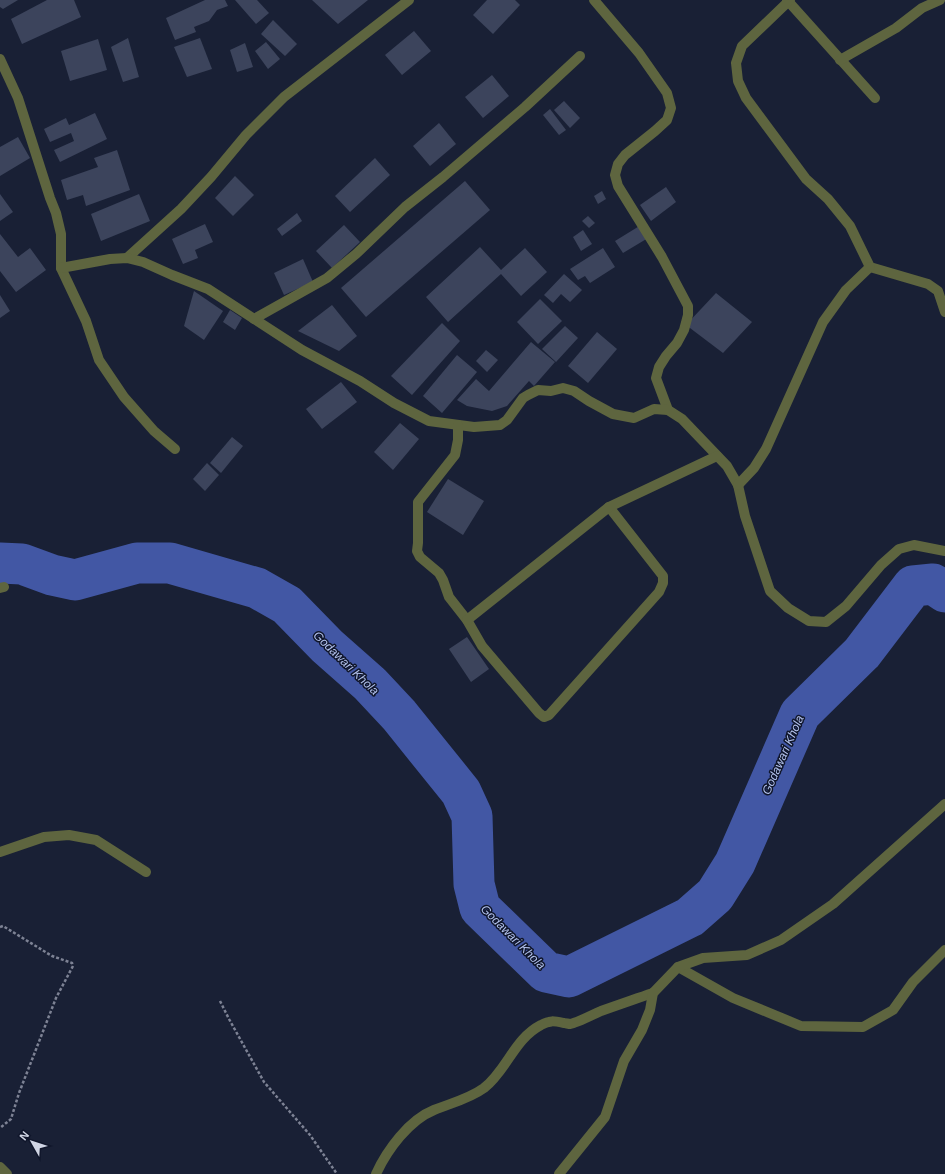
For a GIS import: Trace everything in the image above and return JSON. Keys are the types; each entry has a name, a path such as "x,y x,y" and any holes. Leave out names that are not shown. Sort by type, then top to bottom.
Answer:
{"street":[{"path":"128,258 181,209 211,177 246,135 284,97 409,0"},
{"path":"594,0 639,53 667,93 671,108 667,120 625,156 618,164 615,175 618,186 662,257 688,306 688,315 684,330 678,343 666,356 659,367 656,378 668,410"},
{"path":"876,98 840,60 789,0 742,46 736,63 738,81 746,98 806,179 828,199 850,226 870,267 928,284 938,291 945,312"},
{"path":"840,60 896,28 922,8 940,0"},
{"path":"254,319 327,278 356,254 404,207 443,177 525,107 580,56"},
{"path":"0,60 18,98 56,213 61,234 61,268 86,321 99,360 124,397 154,431 175,449"},
{"path":"61,268 110,259 128,258 143,262 208,289 302,350 360,381 394,403 429,421 474,427 500,425 507,420 523,398 528,395 538,390 551,391 563,388 574,391 613,414 634,418 654,409 668,410 682,419 728,466 738,484 745,516 770,591 788,608 809,621 826,622 846,606 881,565 899,549 914,545 945,551"},
{"path":"738,484 754,468 766,449 823,322 846,290 870,267"},
{"path":"458,425 458,440 455,456 418,502 417,551 420,557 439,573 449,597 467,620 482,646 534,707 544,716 549,715 659,592 664,583 663,576 609,507"},
{"path":"467,620 609,507 717,456"},
{"path":"376,1174 380,1164 392,1147 414,1121 433,1110 460,1101 483,1088 497,1075 517,1046 540,1025 552,1020 569,1024 653,993 678,967 703,958 747,955 781,940 833,904 945,804"},
{"path":"0,852 44,837 69,835 96,840 146,872"},
{"path":"678,967 733,998 801,1026 863,1027 893,1010 913,982 945,950"},
{"path":"559,1174 605,1117 624,1061 642,1030 650,1010 653,993"},
{"path":"0,1167 7,1174"}],"path":[{"path":"0,927 3,926 52,956 72,963 73,966 56,998 18,1093 11,1119 0,1128"},
{"path":"220,1001 264,1082 310,1135 337,1174"}],"building":[{"path":"0,0 18,0 3,9 0,7"},
{"path":"47,0 74,0 81,17 22,44 11,19"},
{"path":"205,0 225,0 228,6 217,10 209,21 194,27 196,32 175,40 166,18"},
{"path":"235,0 257,0 269,13 256,24"},
{"path":"312,0 368,0 338,24"},
{"path":"487,0 515,0 520,5 493,34 473,15"},
{"path":"273,20 297,44 285,56 261,34"},
{"path":"414,31 431,51 402,75 385,55"},
{"path":"128,38 139,77 123,82 111,47"},
{"path":"200,38 212,69 187,77 174,47"},
{"path":"98,39 107,70 70,81 61,51"},
{"path":"266,42 280,59 268,69 255,51"},
{"path":"245,43 253,67 237,72 230,50"},
{"path":"492,75 509,96 483,118 465,97"},
{"path":"564,101 580,118 570,128 554,110"},
{"path":"550,109 566,130 559,135 543,115"},
{"path":"95,113 107,139 60,162 54,150 74,141 71,133 50,142 44,129 66,118 69,125"},
{"path":"439,123 456,144 430,166 413,146"},
{"path":"18,137 30,158 0,176 0,147"},
{"path":"117,150 130,190 86,206 83,195 67,200 61,180 98,167 94,158"},
{"path":"375,158 390,175 350,212 335,196"},
{"path":"235,176 254,195 233,216 215,198"},
{"path":"465,181 490,210 366,317 341,288"},
{"path":"666,187 676,202 651,221 640,205"},
{"path":"602,191 606,199 598,204 594,196"},
{"path":"0,194 13,212 0,221"},
{"path":"139,194 150,221 101,241 91,214"},
{"path":"297,213 302,221 282,236 277,229"},
{"path":"588,216 595,223 589,228 582,221"},
{"path":"205,224 213,242 195,250 198,258 183,264 172,239"},
{"path":"344,225 360,242 332,268 316,251"},
{"path":"641,225 648,238 623,253 615,241"},
{"path":"583,230 592,244 581,251 573,237"},
{"path":"0,234 18,257 30,248 46,270 16,292 0,271"},
{"path":"480,247 501,270 525,248 547,272 521,296 501,274 448,322 426,297"},
{"path":"603,248 615,267 590,283 585,276 578,280 570,269"},
{"path":"303,259 313,282 284,295 274,273"},
{"path":"564,274 582,290 570,302 561,294 553,303 544,295"},
{"path":"194,291 223,311 204,340 184,326"},
{"path":"716,293 752,322 723,353 686,325"},
{"path":"0,295 10,311 0,318"},
{"path":"540,299 562,321 538,344 517,322"},
{"path":"332,305 357,336 339,351 298,331"},
{"path":"230,310 242,318 235,330 223,322"},
{"path":"442,323 460,341 412,395 391,376"},
{"path":"565,326 578,338 556,362 542,349"},
{"path":"597,332 617,349 588,383 568,366"},
{"path":"531,342 555,362 534,386 529,381 507,406 492,411 467,406 457,400 476,379 489,391"},
{"path":"486,350 498,360 487,372 476,361"},
{"path":"457,355 477,372 442,413 423,396"},
{"path":"341,382 357,402 322,429 306,409"},
{"path":"400,423 419,439 393,470 374,452"},
{"path":"232,437 243,446 221,473 210,463"},
{"path":"207,463 219,475 205,491 193,479"},
{"path":"448,479 484,501 463,535 427,512"},
{"path":"467,637 489,669 471,682 449,649"}],"waterway":[{"name":"Godawari Khola","path":"0,563 22,564 52,575 75,580 137,563 170,563 257,588 287,605 327,646 370,684 399,715 461,792 472,816 474,884 480,908 546,972 569,977 690,917 715,895 735,863 800,714 862,653 913,586 933,584 945,592"}]}
